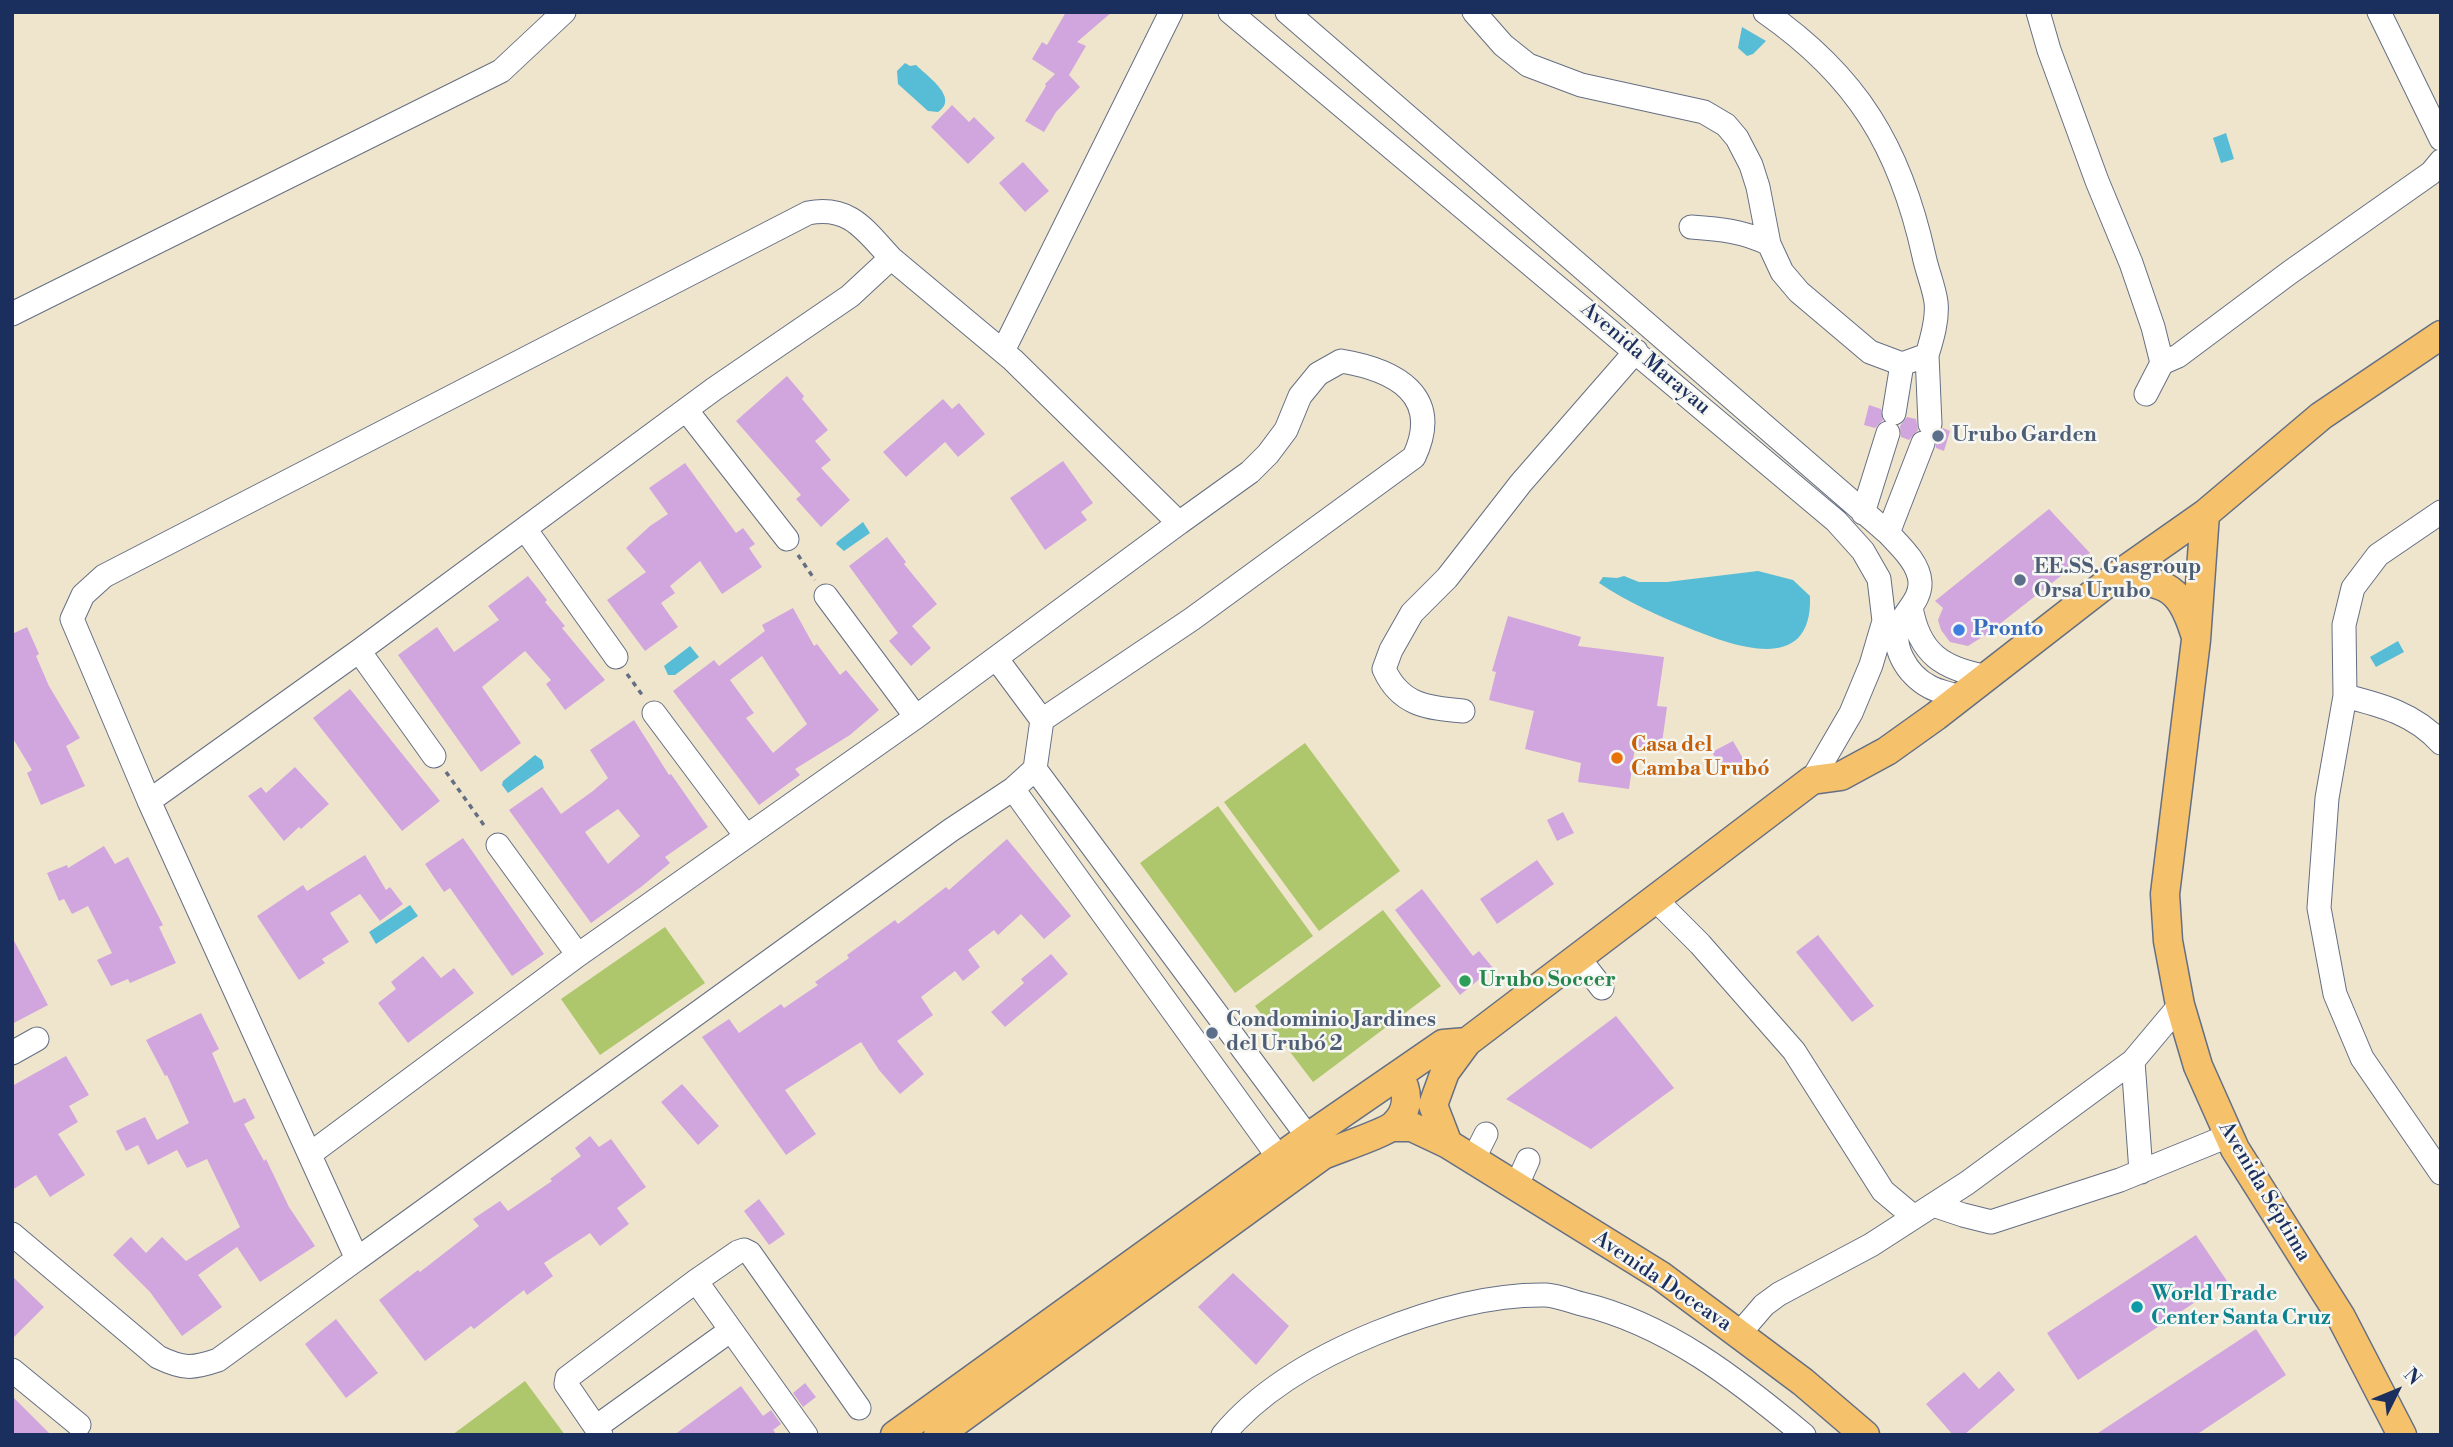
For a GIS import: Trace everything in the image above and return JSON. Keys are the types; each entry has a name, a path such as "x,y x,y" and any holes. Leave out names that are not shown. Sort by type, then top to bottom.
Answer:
{"main road":[{"path":"1448,1144 1433,1105 1445,1072 1467,1042 1812,780 1841,776 1886,751 1960,698 2111,580 2205,514 2321,416 2441,335"},
{"name":"Avenida Séptima","path":"2205,514 2196,640 2165,894 2168,941 2180,1005 2198,1066 2228,1136 2341,1317 2402,1435"},
{"name":"Avenida Séptima","path":"2111,580 2150,581 2173,592 2187,609 2196,640"},
{"path":"895,1435 1279,1158 1443,1044 1467,1042"},
{"path":"939,1435 1323,1155 1392,1127 1405,1108 1407,1095 1399,1076"},
{"name":"Avenida Doceava","path":"1392,1127 1412,1127 1448,1144 1661,1276 1803,1382 1865,1435"}],"street":[{"path":"12,314 500,71 564,12"},
{"path":"1003,351 1171,12"},
{"name":"Avenida Marayau","path":"1230,12 1836,521 1863,551 1879,579 1884,621 1871,665 1851,713 1812,780"},
{"name":"Avenida Marayau","path":"1287,12 1888,533 1913,563 1921,584 1917,598 1899,623 1895,636 1902,659 1918,679 1930,688 1960,698"},
{"path":"1474,12 1503,45 1528,65 1581,85 1704,112 1726,125 1737,138 1751,165 1769,244 1782,272 1799,292 1870,352 1902,364 1927,355"},
{"path":"1765,12 1825,60 1867,110 1890,150 1916,219 1936,304 1933,336 1927,355 1926,433 1888,533"},
{"path":"2038,12 2096,181 2136,276 2162,363"},
{"path":"2379,12 2441,139"},
{"path":"2146,394 2162,363 2178,356 2289,273 2431,173 2441,161"},
{"path":"357,1259 149,801 72,619 83,595 104,576 808,213 824,210 844,213 863,228 891,258 1003,351 1179,523"},
{"path":"1691,227 1750,234 1769,244"},
{"path":"149,801 359,651 714,389 850,296 891,258"},
{"path":"1464,711 1408,700 1392,686 1384,669 1391,650 1412,613 1447,578 1521,483 1636,351"},
{"path":"310,1154 578,955 916,716 1250,472 1286,430 1300,396 1318,374 1341,361 1367,365 1389,373 1415,395 1423,415 1422,440 1414,457 1192,619 1042,720"},
{"path":"1863,513 1891,423 1902,364"},
{"path":"687,411 787,539"},
{"path":"2441,512 2378,555 2353,588 2344,625 2345,696 2327,798 2319,908 2335,994 2362,1058 2441,1173"},
{"path":"525,529 616,657"},
{"path":"826,596 916,716"},
{"path":"1911,607 1919,639 1933,654 1953,668 1988,677"},
{"path":"359,651 435,756"},
{"path":"12,1234 158,1357 179,1367 197,1367 218,1360 951,830 1013,789 1035,769 1042,720 996,658"},
{"path":"2345,696 2392,708 2431,732 2441,743"},
{"path":"654,713 746,836"},
{"path":"1035,769 1308,1138"},
{"path":"1013,789 1279,1158"},
{"path":"498,845 578,955"},
{"path":"1655,899 1699,944 1794,1051 1883,1191 1914,1217"},
{"path":"1578,957 1602,988"},
{"path":"1739,1334 1764,1305 1779,1294 1807,1277 1832,1267 1967,1183 2133,1061 2180,1005"},
{"path":"12,1053 37,1039"},
{"path":"2133,1061 2141,1172"},
{"path":"1473,1160 1486,1134"},
{"path":"1933,1205 1991,1222 2141,1172 2228,1136"},
{"path":"1516,1187 1528,1160"},
{"path":"731,1330 599,1431 566,1384 566,1378 696,1281 737,1252 744,1250 750,1253 859,1408"},
{"path":"696,1281 806,1435"},
{"path":"1223,1435 1263,1396 1337,1349 1406,1321 1481,1300 1548,1295 1613,1311 1668,1337 1747,1388 1804,1435"},
{"path":"12,1370 79,1424"}],"path":[{"path":"787,539 826,596"},
{"path":"616,657 654,713"},
{"path":"435,756 498,845"}],"green space":[{"path":"1305,743 1400,871 1319,931 1224,802"},
{"path":"1218,806 1313,936 1235,993 1140,863"},
{"path":"1383,910 1441,986 1313,1082 1255,1006"},
{"path":"665,927 705,983 600,1055 561,999"},
{"path":"525,1381 565,1435 452,1435"}],"water":[{"path":"1742,27 1766,41 1753,54 1747,56 1738,48"},
{"path":"905,63 916,65 944,94 944,106 938,112 928,111 898,84 897,71"},
{"path":"2226,133 2234,159 2221,163 2213,138"},
{"path":"863,522 870,533 844,551 836,544 837,542"},
{"path":"1758,571 1793,580 1810,596 1808,621 1799,637 1786,646 1768,649 1729,643 1644,608 1599,583 1603,577 1624,576 1639,582 1667,582"},
{"path":"2398,641 2404,652 2376,667 2370,657"},
{"path":"690,646 699,657 675,675 668,675 664,666"},
{"path":"535,755 542,760 544,768 508,793 502,785 503,781"},
{"path":"410,905 418,916 376,944 369,932"}],"building":[{"path":"1066,12 1112,12 1077,42 1086,46 1069,75 1080,87 1056,112 1044,132 1025,121 1045,84 1055,74 1032,59 1042,42 1047,45"},
{"path":"952,105 969,122 974,117 995,138 968,164 931,127"},
{"path":"1023,162 1049,191 1025,212 999,183"},
{"path":"787,376 828,430 815,441 831,460 821,468 850,500 821,527 796,499 801,495 736,421"},
{"path":"943,399 952,409 959,403 985,434 958,457 945,442 906,477 883,452"},
{"path":"1869,405 1881,409 1883,420 1875,428 1864,425"},
{"path":"1907,417 1916,419 1918,430 1909,440 1901,437 1900,426"},
{"path":"1943,428 1950,431 1944,451 1936,448 1935,437"},
{"path":"1063,461 1093,503 1081,512 1087,520 1045,550 1010,498"},
{"path":"685,463 736,533 743,528 755,544 749,548 762,567 722,594 700,561 670,586 675,593 661,603 678,627 645,651 607,600 646,572 626,548 668,514 649,488"},
{"path":"2049,509 2090,553 1987,634 1968,646 1950,642 1941,630 1938,620 1943,608 1935,601"},
{"path":"887,537 906,562 904,564 937,604 912,626 931,648 911,666 889,641 898,633 849,566"},
{"path":"528,576 565,626 562,628 605,680 565,710 546,684 551,680 525,651 482,687 521,743 481,772 398,655 437,627 454,652 499,620 488,606"},
{"path":"793,608 814,646 817,644 840,675 846,670 879,710 850,735 795,769 800,775 759,805 673,691 714,660 719,666 765,631 762,625","holes":["762,656 807,724 773,753 746,718 754,713 730,680"]},
{"path":"1508,616 1581,637 1578,646 1664,657 1657,706 1667,707 1661,750 1635,747 1629,789 1578,782 1581,763 1525,749 1534,711 1489,700 1496,672 1492,671"},
{"path":"27,627 49,686 80,738 66,746 85,786 41,805 27,773 32,770 12,737 12,634"},
{"path":"350,689 440,801 402,831 313,718"},
{"path":"634,720 669,775 671,774 708,827 665,857 670,863 591,923 509,810 542,787 561,814 593,791 608,778 590,750","holes":["618,809 640,836 608,864 585,832"]},
{"path":"1733,741 1745,762 1724,773 1712,752"},
{"path":"295,767 329,804 284,841 248,796 261,787 266,793"},
{"path":"1563,812 1574,833 1557,841 1547,820"},
{"path":"463,838 544,954 512,976 450,888 444,892 425,864"},
{"path":"1007,839 1071,916 1044,939 1021,914 998,935 994,930 968,950 980,967 963,981 955,971 921,997 933,1015 897,1041 924,1074 900,1094 879,1070 861,1042 785,1090 816,1134 786,1155 702,1037 729,1019 739,1033 781,1004 784,1008 818,985 815,982 895,920 898,924 946,887 949,890"},
{"path":"104,846 115,864 128,857 163,925 159,927 176,963 130,983 128,979 111,986 97,960 112,953 88,906 72,914 64,899 59,901 47,873 67,865 68,868"},
{"path":"365,855 386,890 390,887 403,904 380,921 360,894 330,913 349,942 322,959 325,963 299,980 257,916 303,885 307,891"},
{"path":"1537,860 1554,884 1497,924 1480,899"},
{"path":"1422,889 1473,956 1479,951 1493,968 1460,995 1395,910"},
{"path":"1818,935 1874,1006 1852,1022 1796,952"},
{"path":"12,937 48,1005 12,1024"},
{"path":"1051,954 1068,974 1005,1027 991,1012 1024,983 1021,979"},
{"path":"423,956 441,978 454,968 474,993 408,1043 378,1003 396,989 391,982"},
{"path":"201,1013 219,1049 212,1053 234,1103 245,1098 255,1118 244,1124 264,1161 266,1159 289,1207 315,1246 260,1282 237,1247 198,1275 222,1307 182,1336 150,1292 113,1255 131,1237 146,1253 162,1237 186,1261 240,1227 207,1159 187,1168 177,1150 148,1165 138,1145 126,1151 116,1131 145,1117 157,1140 189,1123 167,1075 165,1076 146,1040"},
{"path":"1616,1016 1674,1088 1591,1149 1506,1099"},
{"path":"66,1056 89,1095 69,1106 78,1122 58,1134 85,1175 50,1197 36,1175 12,1190 12,1086"},
{"path":"682,1084 719,1126 698,1145 661,1102"},
{"path":"590,1136 599,1147 611,1139 646,1187 617,1208 629,1224 600,1246 590,1233 544,1263 553,1276 527,1295 524,1290 474,1329 471,1326 425,1361 379,1300 479,1226 473,1219 500,1201 508,1211 552,1181 550,1179 581,1156 575,1148"},
{"path":"759,1199 785,1234 769,1245 744,1211"},
{"name":"World Trade Center Santa Cruz","path":"2196,1235 2227,1281 2078,1380 2047,1333"},
{"path":"1233,1273 1289,1326 1256,1365 1198,1307"},
{"path":"12,1276 44,1307 12,1339"},
{"path":"336,1319 378,1373 346,1398 305,1344"},
{"name":"World Trade Center Santa Cruz","path":"2256,1329 2286,1375 2196,1435 2095,1435"},
{"path":"1999,1371 2015,1390 1964,1435 1953,1435 1926,1404 1964,1372 1979,1389"},
{"path":"805,1383 816,1397 803,1407 793,1393"},
{"path":"741,1386 763,1416 771,1410 781,1424 773,1430 777,1435 674,1435"},
{"path":"12,1396 51,1435 12,1435"}],"place":[{"name":"Urubo Garden","path":"1938,436"},
{"name":"EE.SS. Gasgroup Orsa Urubo","path":"2020,580"},
{"name":"Pronto","path":"1959,630"},
{"name":"Casa del Camba Urubó","path":"1617,758"},
{"name":"Urubo Soccer","path":"1465,981"},
{"name":"Condominio Jardines del Urubó 2","path":"1212,1033"},
{"name":"World Trade Center Santa Cruz","path":"2137,1307"}]}
